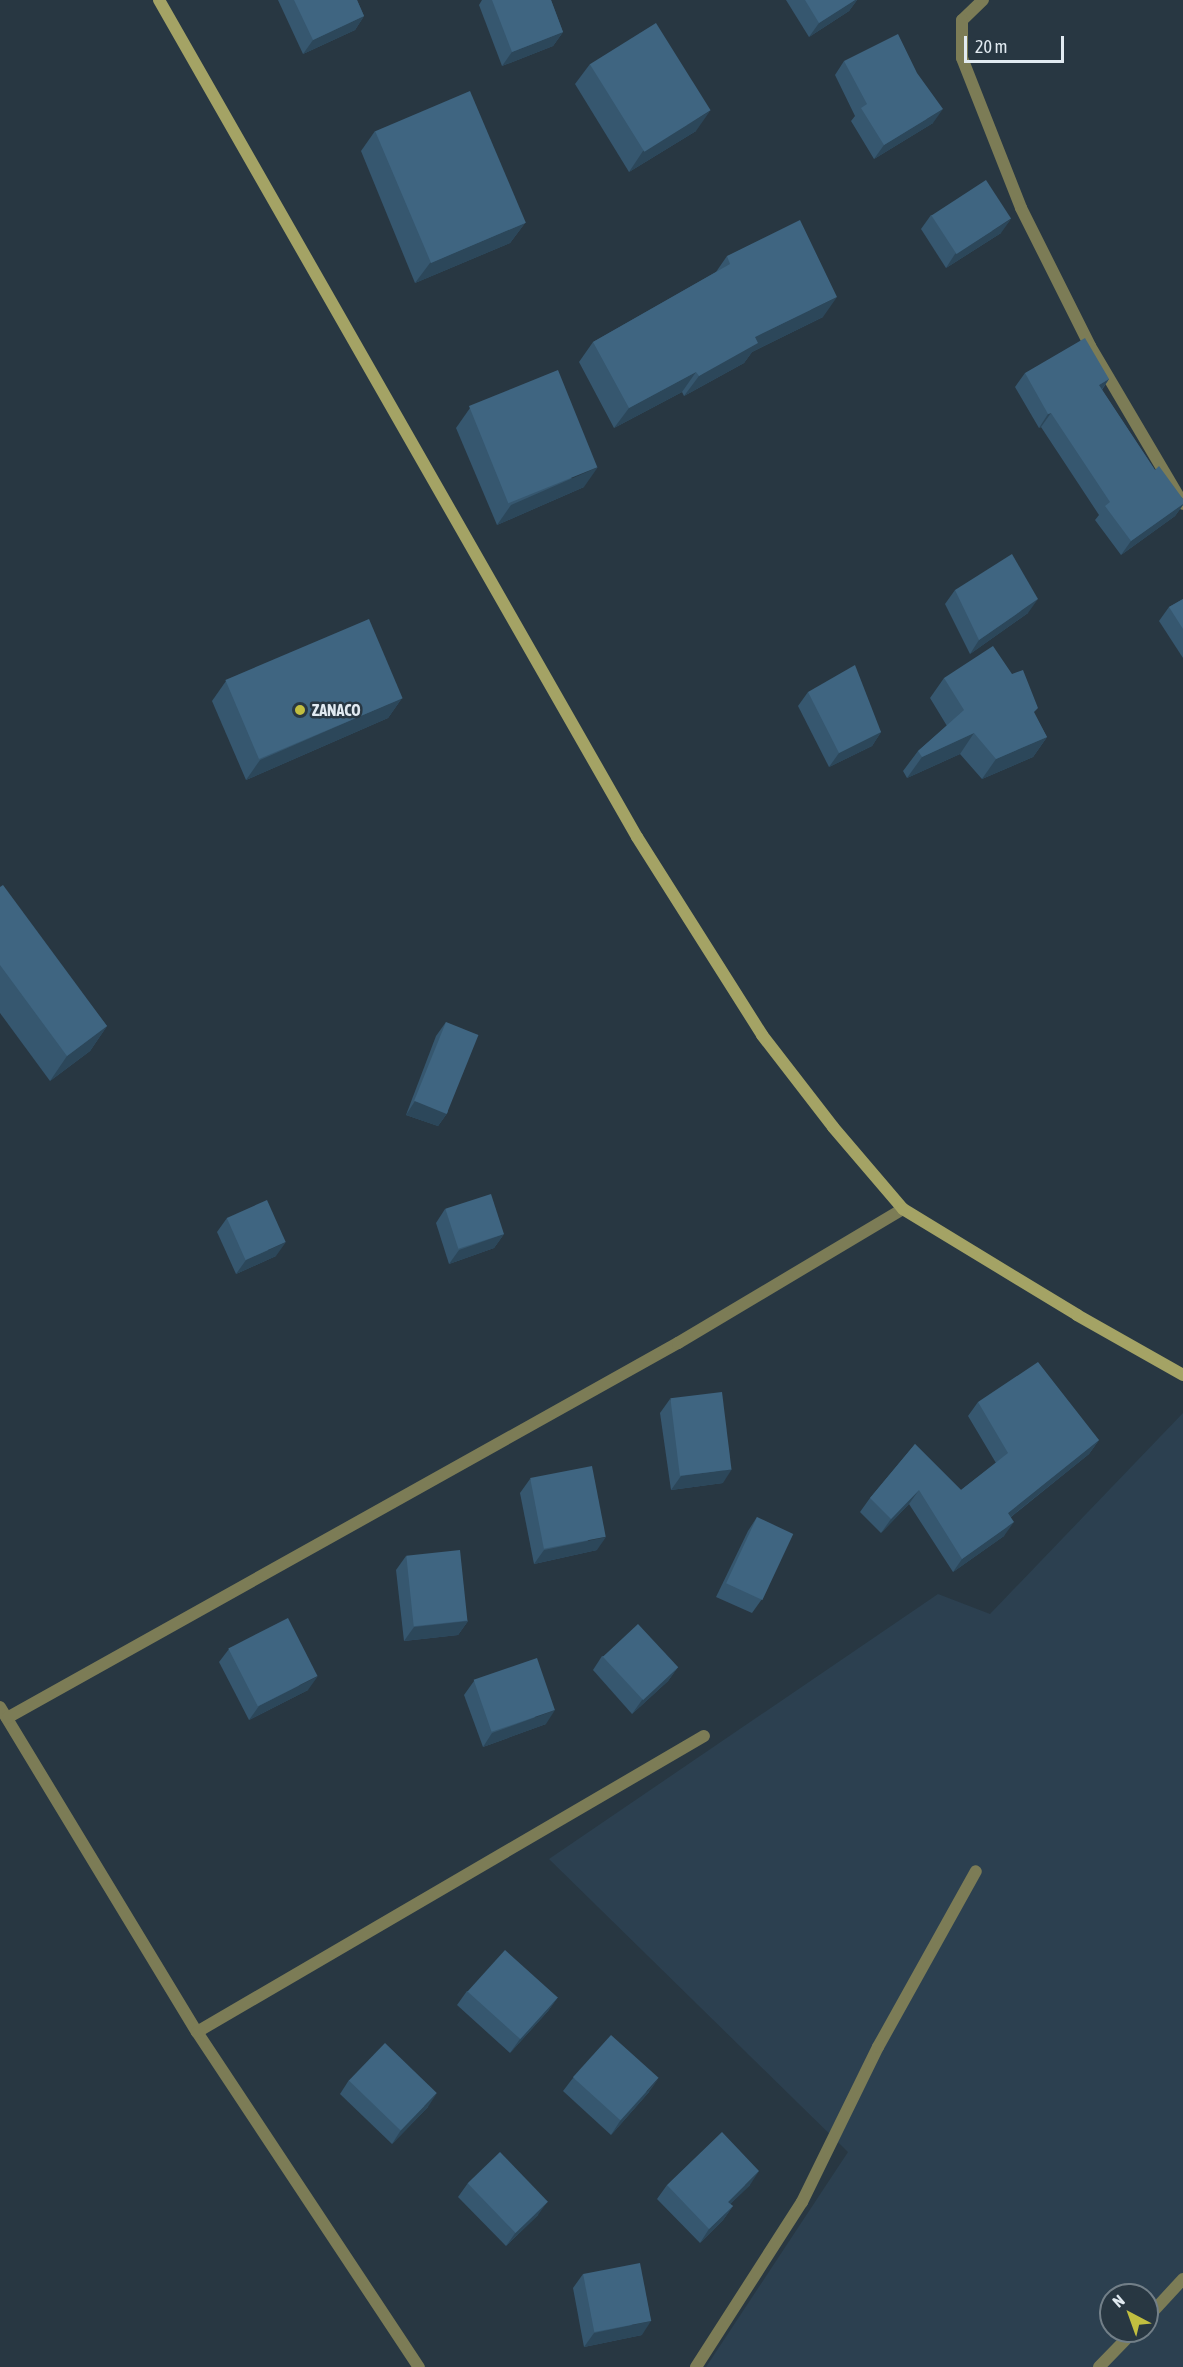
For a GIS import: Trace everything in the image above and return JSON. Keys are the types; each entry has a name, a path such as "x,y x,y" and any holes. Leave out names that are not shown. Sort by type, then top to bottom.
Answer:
{"main road":[{"path":"159,0 637,837 762,1035 833,1127 903,1209 1077,1315 1183,1375"}],"street":[{"path":"983,0 962,20 962,58 1013,186 1090,346 1183,504"},
{"path":"419,2367 198,2032 4,1713 678,1343 903,1209"},
{"path":"198,2032 704,1736"},
{"path":"696,2367 802,2202 878,2047 976,1871"},
{"path":"1159,2305 1183,2279"},
{"path":"1099,2367 1122,2343"}],"shaded area":[{"path":"1183,1413 1183,2367 706,2367 848,2152 549,1859 938,1594 990,1614"}],"building":[{"path":"294,0 357,0 364,16 313,40"},
{"path":"492,0 551,0 563,32 512,52"},
{"path":"805,0 855,0 819,23"},
{"path":"656,23 711,110 644,152 590,64"},
{"path":"898,34 917,73 943,109 884,145 861,108 867,104 844,61"},
{"path":"470,91 526,223 431,263 375,131"},
{"path":"986,180 1011,219 957,254 931,215"},
{"path":"800,220 837,297 755,337 758,343 699,376 696,372 629,408 593,342 730,264 727,256"},
{"path":"1085,338 1109,379 1099,385 1155,470 1159,466 1183,499 1183,504 1131,541 1105,506 1110,502 1051,413 1048,414 1025,373"},
{"path":"558,370 597,467 508,503 469,406"},
{"path":"1012,554 1038,599 979,640 955,590"},
{"path":"1183,599 1183,629 1169,607"},
{"name":"ZANACO","path":"369,619 403,698 259,759 225,680"},
{"path":"993,646 1012,674 1023,670 1038,708 1034,712 1047,737 996,759 974,733 922,757 918,751 964,710 944,678"},
{"path":"855,665 881,732 839,753 808,692"},
{"path":"3,885 107,1026 67,1056 0,965 0,887"},
{"path":"446,1022 478,1035 447,1114 414,1101"},
{"path":"491,1194 504,1234 458,1249 445,1209"},
{"path":"267,1200 286,1242 246,1260 227,1218"},
{"path":"1038,1362 1099,1440 1008,1513 1014,1522 962,1559 919,1490 891,1519 870,1498 915,1444 961,1490 1008,1453 978,1402"},
{"path":"722,1392 732,1469 680,1476 670,1398"},
{"path":"592,1466 606,1537 544,1549 530,1478"},
{"path":"757,1517 793,1534 762,1600 726,1583"},
{"path":"460,1550 467,1621 414,1626 406,1556"},
{"path":"288,1618 318,1676 258,1706 228,1648"},
{"path":"638,1624 678,1667 643,1700 603,1657"},
{"path":"537,1658 555,1710 492,1732 474,1680"},
{"path":"505,1950 558,1998 520,2039 468,1992"},
{"path":"611,2035 659,2078 620,2120 573,2077"},
{"path":"385,2043 437,2093 401,2130 349,2080"},
{"path":"722,2132 759,2171 728,2202 733,2206 709,2229 667,2185"},
{"path":"500,2152 548,2202 516,2233 468,2183"},
{"path":"640,2263 651,2321 594,2332 583,2274"}],"place":[{"name":"ZANACO","path":"300,710"}]}
